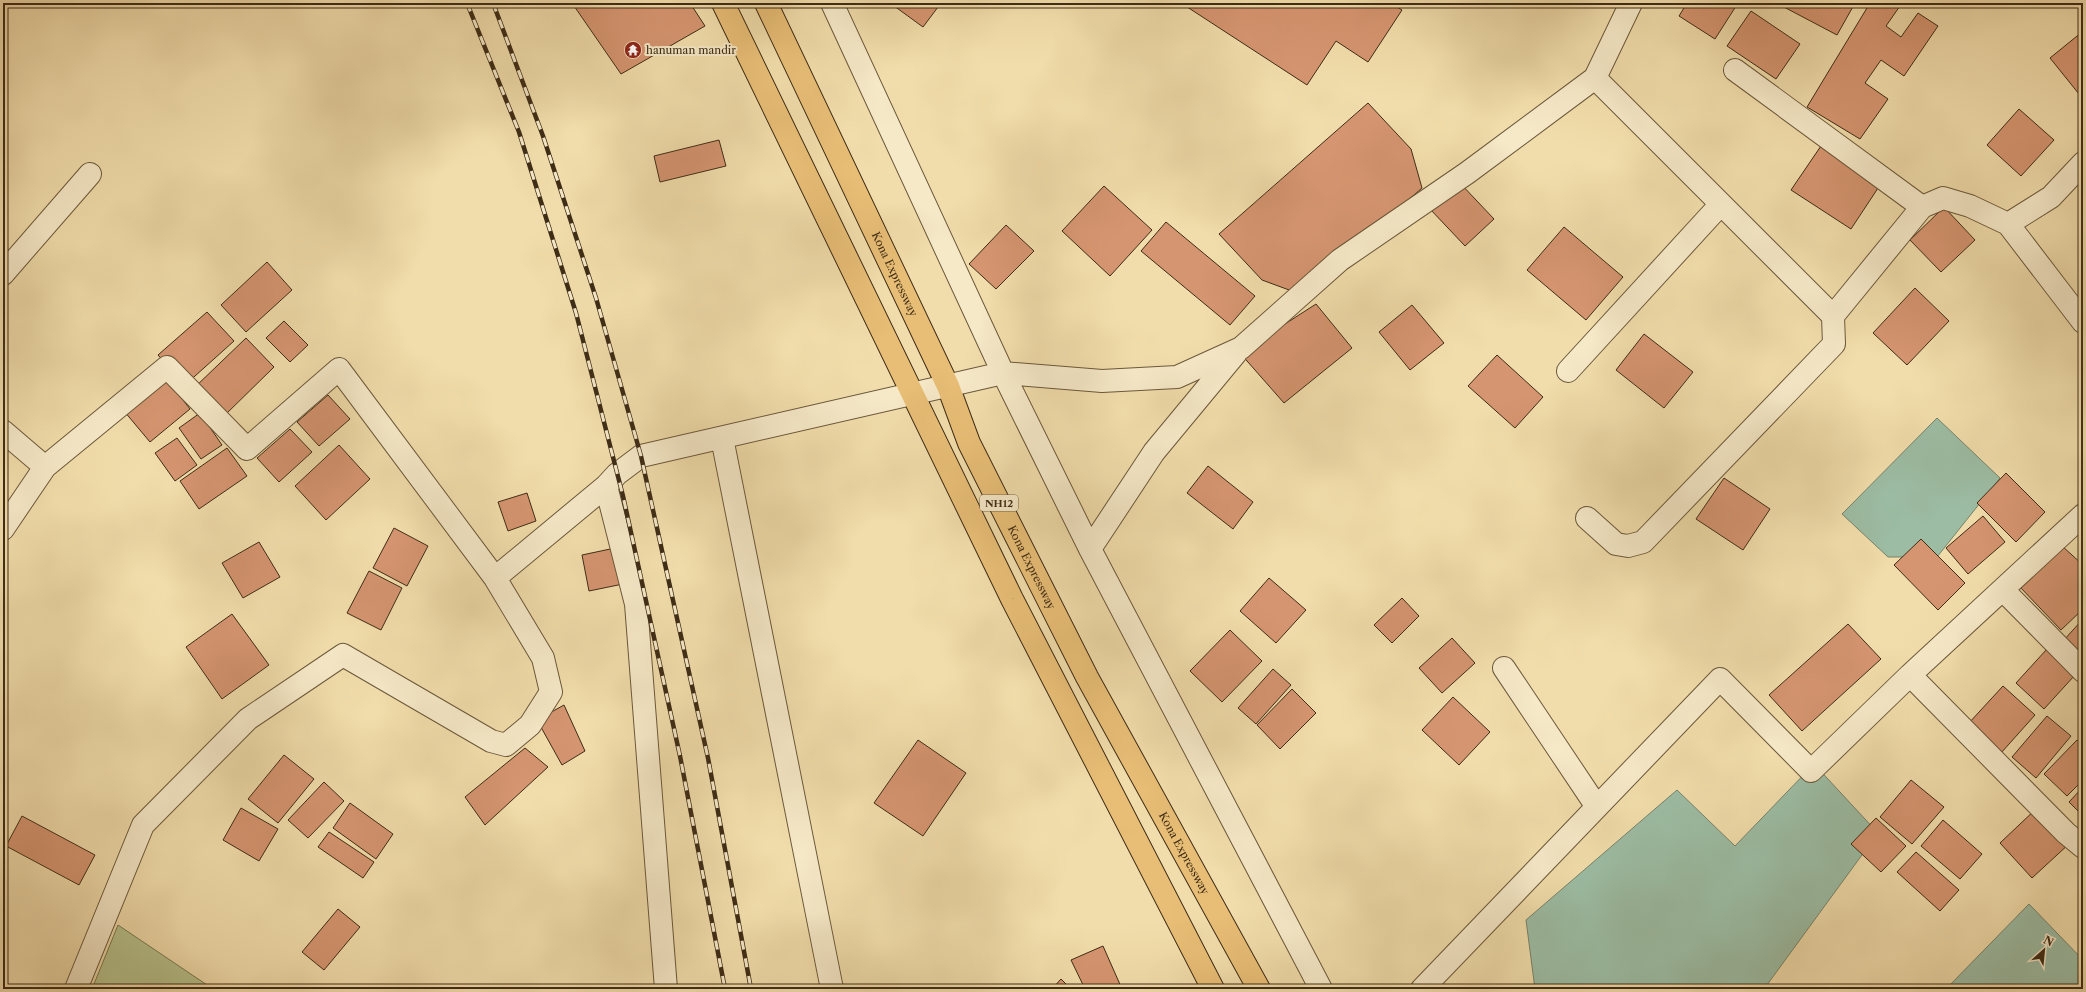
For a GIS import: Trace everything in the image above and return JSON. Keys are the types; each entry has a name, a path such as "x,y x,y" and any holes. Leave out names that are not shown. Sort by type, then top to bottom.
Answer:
{"highway":[{"name":"NH12","path":"723,3 911,394 1012,599 1213,989"},
{"name":"Kona Expressway","path":"766,3 948,386 969,443 1086,677 1259,989"}],"street":[{"path":"832,3 1003,373 1090,549 1321,989"},
{"path":"1090,549 1154,452 1241,348 1340,260 1467,173 1595,78 1631,3"},
{"path":"1735,70 1922,207"},
{"path":"1595,78 1833,316"},
{"path":"3,274 90,174"},
{"path":"2008,224 2051,197 2079,175"},
{"path":"1587,518 1616,544 1628,546 1643,542 1834,344 1833,316 1922,207 1943,198 1970,206 2008,224 2083,322"},
{"path":"1568,371 1721,204"},
{"path":"495,578 606,486 617,474 641,456 1003,373 1102,381 1177,377 1241,348"},
{"path":"3,530 45,468 167,367 247,449 339,369 495,578 543,658 551,692 530,725 506,745 491,741 343,656 248,719 143,825 76,989"},
{"path":"3,431 45,468"},
{"path":"722,438 832,989"},
{"path":"606,486 636,604 666,989"},
{"path":"1422,989 1720,679 1811,771 1910,675 2083,515"},
{"path":"2003,590 2083,671"},
{"path":"1504,668 1597,807"},
{"path":"1910,675 2066,833 2083,847"}],"shaded area":[{"path":"1937,418 2000,478 1937,557 1888,557 1842,514"},
{"path":"1814,764 1878,833 1764,989 1535,989 1526,920 1677,790 1735,846"},
{"path":"2029,904 2083,960 2083,989 1946,989"},
{"path":"118,925 213,989 92,989"}],"building":[{"name":"hanuman mandir","path":"572,3 690,3 705,26 621,74"},
{"path":"890,3 941,3 923,27"},
{"path":"1181,3 1391,3 1402,10 1368,62 1336,41 1307,85"},
{"path":"1687,3 1738,3 1715,39 1679,16"},
{"path":"1784,3 1855,3 1837,35 1782,6"},
{"path":"1870,3 1902,3 1886,26 1901,37 1918,13 1938,26 1904,76 1881,60 1865,83 1888,99 1860,139 1807,107"},
{"path":"1751,11 1800,44 1776,79 1727,46"},
{"path":"2082,32 2083,33 2083,99 2050,58"},
{"path":"1368,103 1411,149 1422,188 1300,294 1262,280 1219,234"},
{"path":"2019,109 2054,140 2021,176 1987,145"},
{"path":"719,140 726,166 660,182 654,156"},
{"path":"1823,143 1882,182 1851,229 1791,190"},
{"path":"1459,182 1494,219 1465,246 1430,209"},
{"path":"1104,186 1152,230 1110,276 1062,231"},
{"path":"1944,207 1975,240 1941,272 1910,240"},
{"path":"1166,222 1255,296 1230,325 1141,251"},
{"path":"1006,225 1034,251 996,289 969,264"},
{"path":"1564,227 1623,277 1586,320 1527,270"},
{"path":"267,262 292,290 246,332 221,305"},
{"path":"1915,288 1949,321 1907,365 1873,333"},
{"path":"1316,304 1352,348 1284,403 1240,353"},
{"path":"1412,305 1444,343 1410,370 1379,332"},
{"path":"207,312 234,341 185,385 158,355"},
{"path":"284,321 308,345 290,362 266,338"},
{"path":"1644,334 1693,372 1664,408 1616,370"},
{"path":"246,338 274,367 222,418 193,389"},
{"path":"1497,355 1543,397 1515,428 1468,386"},
{"path":"166,378 190,409 150,442 124,411"},
{"path":"328,395 350,419 319,446 297,422"},
{"path":"200,413 222,445 201,459 179,428"},
{"path":"290,429 312,452 279,482 257,458"},
{"path":"177,438 197,465 175,481 155,453"},
{"path":"339,445 370,479 326,520 295,486"},
{"path":"227,448 247,476 199,509 180,481"},
{"path":"1208,466 1253,502 1233,529 1187,493"},
{"path":"2006,473 2045,512 2016,542 1977,503"},
{"path":"1724,478 1770,509 1743,550 1696,519"},
{"path":"527,493 536,521 508,531 498,502"},
{"path":"1983,516 2005,542 1968,574 1946,548"},
{"path":"394,528 428,546 407,586 373,568"},
{"path":"1921,539 1965,583 1938,610 1894,565"},
{"path":"259,542 280,577 243,598 222,563"},
{"path":"2062,546 2083,565 2083,609 2061,630 2019,586"},
{"path":"615,548 623,584 589,591 582,555"},
{"path":"369,571 402,588 381,630 347,613"},
{"path":"1269,578 1306,610 1276,643 1240,611"},
{"path":"1402,598 1419,616 1392,643 1374,625"},
{"path":"232,614 269,665 222,699 186,647"},
{"path":"2083,619 2083,660 2063,641"},
{"path":"1848,624 1881,659 1802,731 1769,695"},
{"path":"1230,630 1262,661 1222,702 1190,671"},
{"path":"1452,638 1475,663 1442,693 1419,668"},
{"path":"2047,649 2075,675 2044,709 2016,683"},
{"path":"1273,669 1291,685 1256,724 1238,708"},
{"path":"2003,686 2035,715 2001,753 1968,724"},
{"path":"1292,689 1316,713 1280,749 1257,725"},
{"path":"1453,697 1490,732 1459,765 1422,730"},
{"path":"564,705 585,751 562,765 537,720"},
{"path":"2047,716 2071,736 2036,778 2012,757"},
{"path":"918,740 966,773 923,836 874,803"},
{"path":"2077,740 2083,746 2083,780 2067,796 2044,774"},
{"path":"525,748 548,767 485,825 465,797"},
{"path":"284,755 314,779 278,823 248,799"},
{"path":"1911,780 1944,807 1912,844 1880,817"},
{"path":"324,782 344,801 308,838 288,820"},
{"path":"2083,787 2083,816 2069,802"},
{"path":"350,803 393,834 376,859 333,828"},
{"path":"241,808 278,829 259,861 223,840"},
{"path":"2037,808 2070,843 2032,878 2000,843"},
{"path":"22,816 95,855 79,885 6,846"},
{"path":"1876,818 1906,846 1881,872 1851,844"},
{"path":"1943,820 1982,854 1960,879 1921,846"},
{"path":"329,832 374,862 363,878 318,847"},
{"path":"1916,852 1959,890 1940,911 1897,872"},
{"path":"338,909 360,927 324,970 302,952"},
{"path":"1103,946 1122,989 1085,989 1071,960"},
{"path":"1061,979 1071,989 1052,989"}],"railway":[{"path":"467,3 519,132 576,313 623,496 680,756 725,989"},
{"path":"493,3 543,136 596,298 641,456 708,758 751,989"}],"place":[{"name":"hanuman mandir","path":"633,50"}]}
